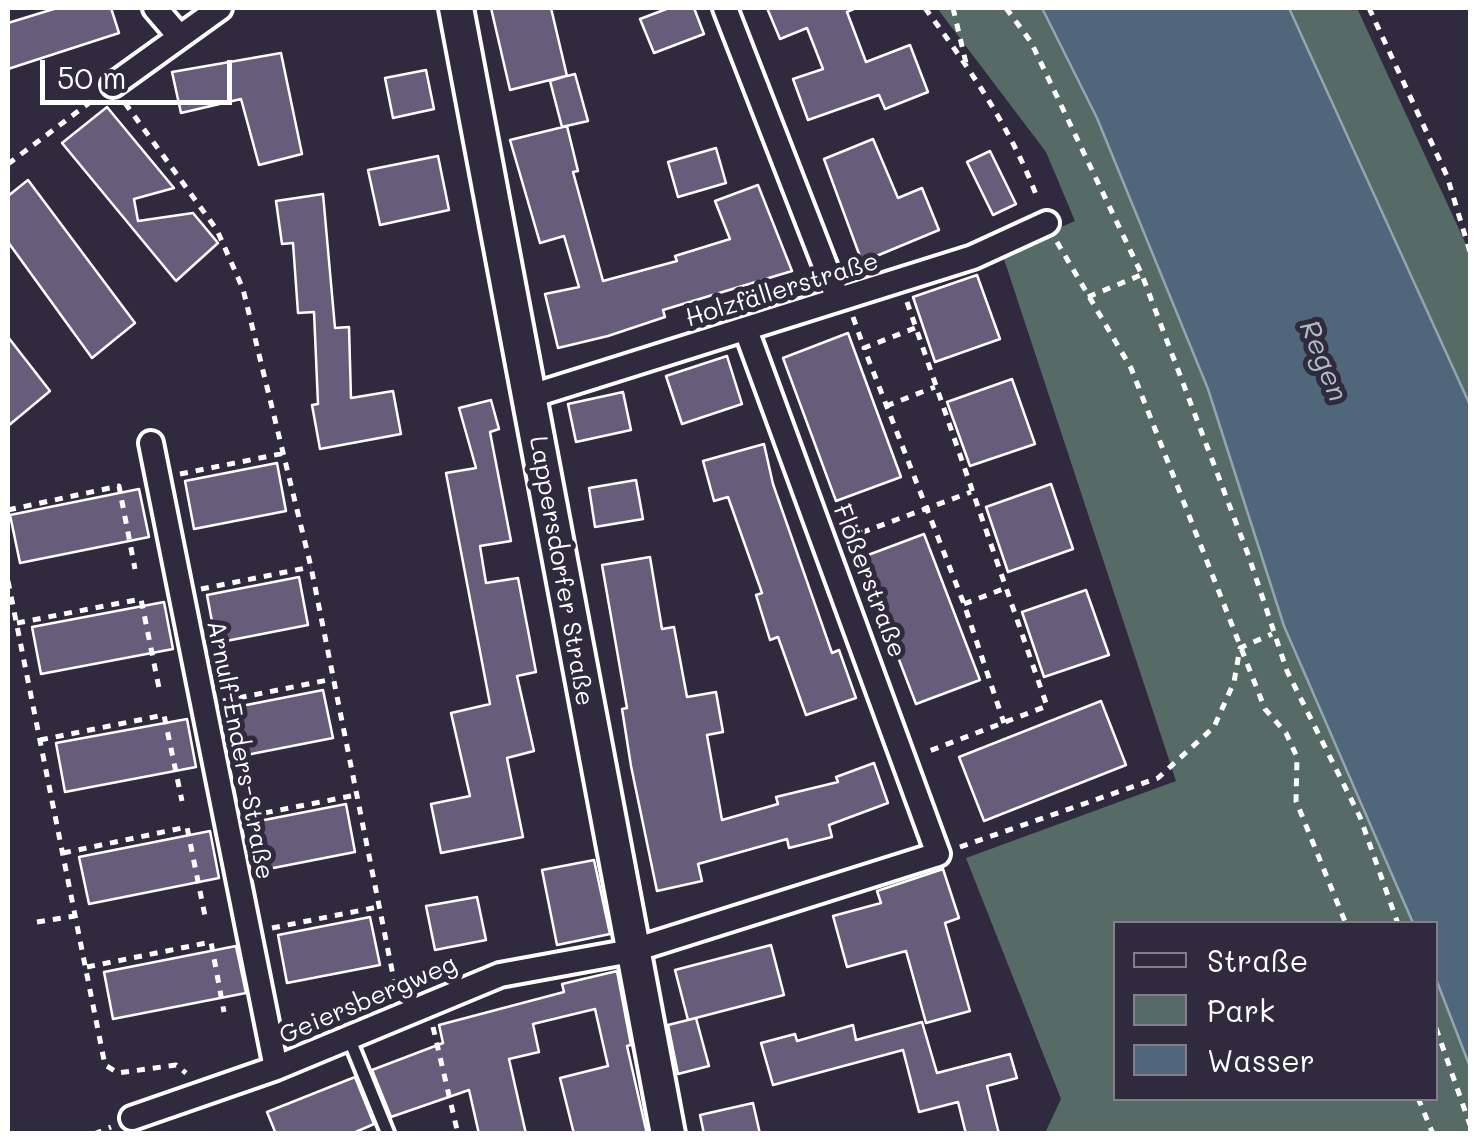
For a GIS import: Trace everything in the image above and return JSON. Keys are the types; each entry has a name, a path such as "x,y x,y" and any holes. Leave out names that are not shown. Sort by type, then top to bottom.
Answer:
{"street":[{"path":"154,8 179,36"},
{"path":"113,85 220,8"},
{"name":"Lappersdorfer Straße","path":"456,8 668,1134"},
{"path":"725,8 842,299"},
{"name":"Holzfällerstraße","path":"528,397 900,282 974,257 1046,222"},
{"name":"Flößerstraße","path":"746,330 907,759 938,854"},
{"name":"Arnulf-Enders-Straße","path":"150,443 276,1068"},
{"name":"Geiersbergweg","path":"132,1118 276,1068 500,974 631,951 938,854"}],"lane":[{"path":"349,1038 388,1134"}],"path":[{"path":"924,8 966,63 1021,154 1046,222 1131,368 1265,709 1286,734 1297,757 1296,801 1345,921"},
{"path":"953,8 966,63"},
{"path":"1006,8 1031,42 1142,275 1249,557 1273,634 1360,817 1397,921"},
{"path":"1369,8 1447,176 1470,252"},
{"path":"8,164 113,85 232,258 285,452 311,567 390,964"},
{"path":"1088,296 1142,275"},
{"path":"900,282 1047,706 907,759"},
{"path":"842,299 964,604 1004,723"},
{"path":"864,348 915,328"},
{"path":"886,406 935,388"},
{"path":"158,478 285,452"},
{"path":"8,510 118,486 135,569"},
{"path":"826,546 971,492"},
{"path":"181,593 311,567"},
{"path":"8,581 110,1071 176,1065 186,1072 195,1096"},
{"path":"964,604 1004,589"},
{"path":"16,623 141,599 159,688"},
{"path":"1240,648 1273,634"},
{"path":"938,854 1158,778 1214,727 1234,682 1240,648"},
{"path":"203,705 333,679"},
{"path":"40,740 164,715 182,801"},
{"path":"226,821 356,794"},
{"path":"62,854 188,827 205,916"},
{"path":"249,933 379,906"},
{"path":"37,922 75,916"},
{"path":"86,967 210,942 224,1012"},
{"path":"434,1031 458,1134"},
{"path":"1438,1034 1470,1125"},
{"path":"1419,1101 1432,1134"}],"green space":[{"path":"937,8 1042,8 1097,118 1208,389 1284,626 1412,921 1113,921 1113,1101 1438,1101 1438,984 1470,1067 1470,1133 1045,1133 1061,1099 966,858 1176,781 1002,253 1075,221 1046,152"},
{"path":"1289,8 1357,8 1470,253 1470,405"}],"water":[{"name":"Regen","path":"1042,8 1289,8 1470,405 1470,1067 1438,984 1438,921 1412,921 1284,626 1208,389 1097,118"}],"building":[{"path":"57,8 111,8 119,33 8,69 8,23"},
{"path":"491,8 551,8 567,76 575,74 588,121 562,127 550,81 566,76 510,90"},
{"path":"669,8 694,8 704,34 654,53 640,19"},
{"path":"767,8 856,8 847,12 866,62 910,45 928,92 885,109 879,95 808,120 793,79 823,69 807,28 780,39"},
{"path":"281,53 302,154 259,165 241,99 181,113 172,72"},
{"path":"426,70 434,109 393,118 385,78"},
{"path":"107,107 174,188 134,199 138,221 193,213 218,243 176,281 62,143"},
{"path":"567,126 578,171 573,172 603,281 677,261 675,256 730,239 715,201 758,185 792,271 663,310 665,317 608,336 558,348 545,294 579,287 564,236 540,243 510,140"},
{"path":"873,139 898,198 922,188 939,230 862,262 824,159"},
{"path":"716,148 726,183 678,197 668,162"},
{"path":"990,151 1016,204 993,215 967,162"},
{"path":"438,156 449,210 380,225 368,170"},
{"path":"28,180 135,323 92,358 8,242 8,196"},
{"path":"323,194 335,328 349,327 351,398 393,391 401,434 320,449 312,405 318,404 314,312 298,313 293,243 282,244 276,201"},
{"path":"977,275 1000,339 935,362 913,297"},
{"path":"848,333 901,477 836,501 783,358"},
{"path":"8,337 50,391 8,426"},
{"path":"727,356 742,404 682,424 666,376"},
{"path":"1012,379 1035,444 970,466 947,402"},
{"path":"623,392 631,430 576,442 568,404"},
{"path":"491,400 499,429 490,432 511,541 480,546 486,583 518,578 536,672 517,676 534,751 507,758 523,837 441,853 431,804 470,796 451,713 490,704 446,473 476,468 459,408"},
{"path":"764,444 773,484 832,653 839,650 856,698 806,715 778,637 770,640 756,595 762,593 728,497 714,501 703,461"},
{"path":"277,463 286,511 194,529 185,481"},
{"path":"636,480 643,519 595,527 589,488"},
{"path":"1051,484 1073,549 1008,572 986,507"},
{"path":"139,489 149,537 20,563 10,515"},
{"path":"924,534 980,680 916,704 860,558"},
{"path":"650,557 662,629 674,627 687,697 716,692 723,732 707,735 722,820 778,804 776,797 838,782 836,777 874,763 888,803 829,825 832,837 789,848 787,839 698,864 702,881 657,891 631,766 622,709 627,708 602,565"},
{"path":"299,577 308,625 216,643 207,595"},
{"path":"1086,590 1109,655 1044,677 1022,612"},
{"path":"164,602 173,649 41,674 32,627"},
{"path":"323,690 333,738 241,756 231,708"},
{"path":"1101,701 1126,765 984,821 959,757"},
{"path":"187,719 196,767 65,792 56,743"},
{"path":"346,804 355,852 263,870 254,822"},
{"path":"210,831 219,878 89,904 79,857"},
{"path":"594,860 610,934 557,945 542,870"},
{"path":"943,869 959,918 945,923 970,1011 926,1023 906,951 847,967 833,916 881,903 877,891"},
{"path":"477,897 486,940 435,950 426,906"},
{"path":"370,917 380,965 287,983 278,935"},
{"path":"771,945 784,995 688,1020 675,970"},
{"path":"236,946 246,993 113,1019 104,972"},
{"path":"617,971 631,1045 627,1046 647,1134 574,1134 560,1078 608,1066 595,1009 533,1024 539,1052 509,1059 526,1134 479,1134 469,1090 391,1117 372,1070 443,1043 439,1025 564,992 562,984"},
{"path":"696,1018 709,1066 678,1074 668,1025"},
{"path":"922,1022 937,1073 1010,1054 1017,1078 987,1086 999,1134 966,1134 958,1102 919,1112 903,1050 773,1085 761,1043 795,1034 797,1041 853,1025 856,1040"},
{"path":"355,1077 374,1124 351,1134 276,1134 267,1112"},
{"path":"753,1103 760,1134 704,1134 700,1115"}]}
